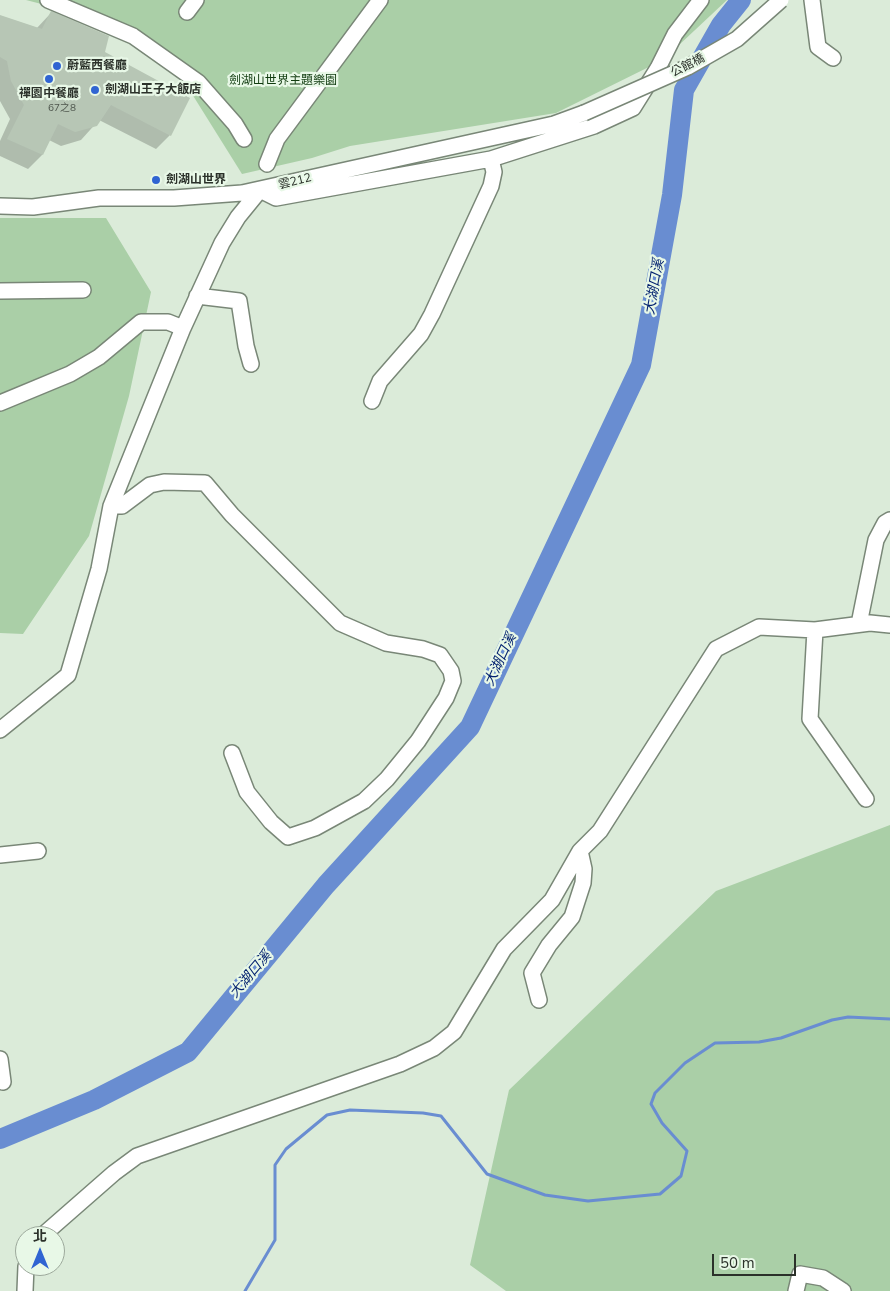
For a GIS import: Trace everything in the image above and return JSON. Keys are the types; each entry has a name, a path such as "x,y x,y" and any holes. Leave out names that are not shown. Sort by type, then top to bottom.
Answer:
{"street":[{"path":"48,0 133,36 198,82 234,124 244,140"},
{"path":"267,164 276,139 380,0"},
{"path":"0,730 68,675 99,569 111,506 182,328 197,296 222,243 238,217 260,190 276,198 491,159 594,126 633,108 658,68 675,34 701,0"},
{"name":"公館橋","path":"584,114 704,58 737,39 781,0"},
{"path":"812,0 818,47 833,58"},
{"name":"雲212","path":"0,206 33,206 99,198 213,196 260,190 393,158 554,124 584,114"},
{"path":"372,401 380,381 421,334 432,314 491,186 494,172 491,159"},
{"path":"0,291 83,290"},
{"path":"197,296 239,301 246,346 251,364"},
{"path":"0,403 70,374 99,357 141,322 168,322 182,328"},
{"path":"111,506 122,506 150,485 164,482 205,483 232,515 340,623 386,643 423,649 440,655 451,670 453,681 446,698 418,741 387,779 364,801 315,828 288,837 271,822 247,792 232,753"},
{"path":"859,624 876,540 885,523 890,520"},
{"path":"53,1226 114,1173 137,1156 400,1064 434,1048 454,1032 504,949 552,900 580,851 600,831 716,649 759,627 815,630 870,623 890,625"},
{"path":"815,630 810,720 866,799"},
{"path":"0,855 38,851"},
{"path":"539,1000 532,973 549,945 572,917 583,883 584,868 580,851"},
{"path":"0,1058 3,1082"},
{"path":"796,1291 800,1274 823,1278 843,1291"},
{"path":"25,1291 26,1276"}],"green space":[{"name":"劍湖山世界主題樂園","path":"26,0 727,0 663,60 556,113 350,146 312,158 242,174 177,70 100,27 53,7"},
{"path":"0,218 106,218 151,292 129,396 89,536 23,634 0,633"},
{"path":"890,825 890,1291 506,1291 470,1265 509,1090 716,891"}],"building":[{"name":"劍湖山王子大飯店","path":"51,11 109,36 105,52 190,98 171,136 111,105 97,126 75,132 58,124 43,155 7,139 24,105 11,81 7,61 0,57 0,15 42,29"}],"waterway":[{"name":"大湖口溪","path":"0,1139 94,1100 188,1052 326,885 470,727 641,365 672,195 684,90 721,25 741,0"},
{"path":"245,1291 275,1240 275,1165 286,1149 327,1115 350,1110 423,1113 441,1116 487,1174 545,1195 588,1201 660,1194 681,1176 687,1151 662,1123 651,1104 655,1093 685,1063 715,1043 759,1042 781,1038 832,1020 848,1017 890,1019"}],"place":[{"name":"蔚藍西餐廳","path":"57,66"},
{"name":"禪園中餐廳","path":"49,79"},
{"name":"劍湖山王子大飯店","path":"95,90"},
{"name":"劍湖山世界","path":"156,180"}]}
